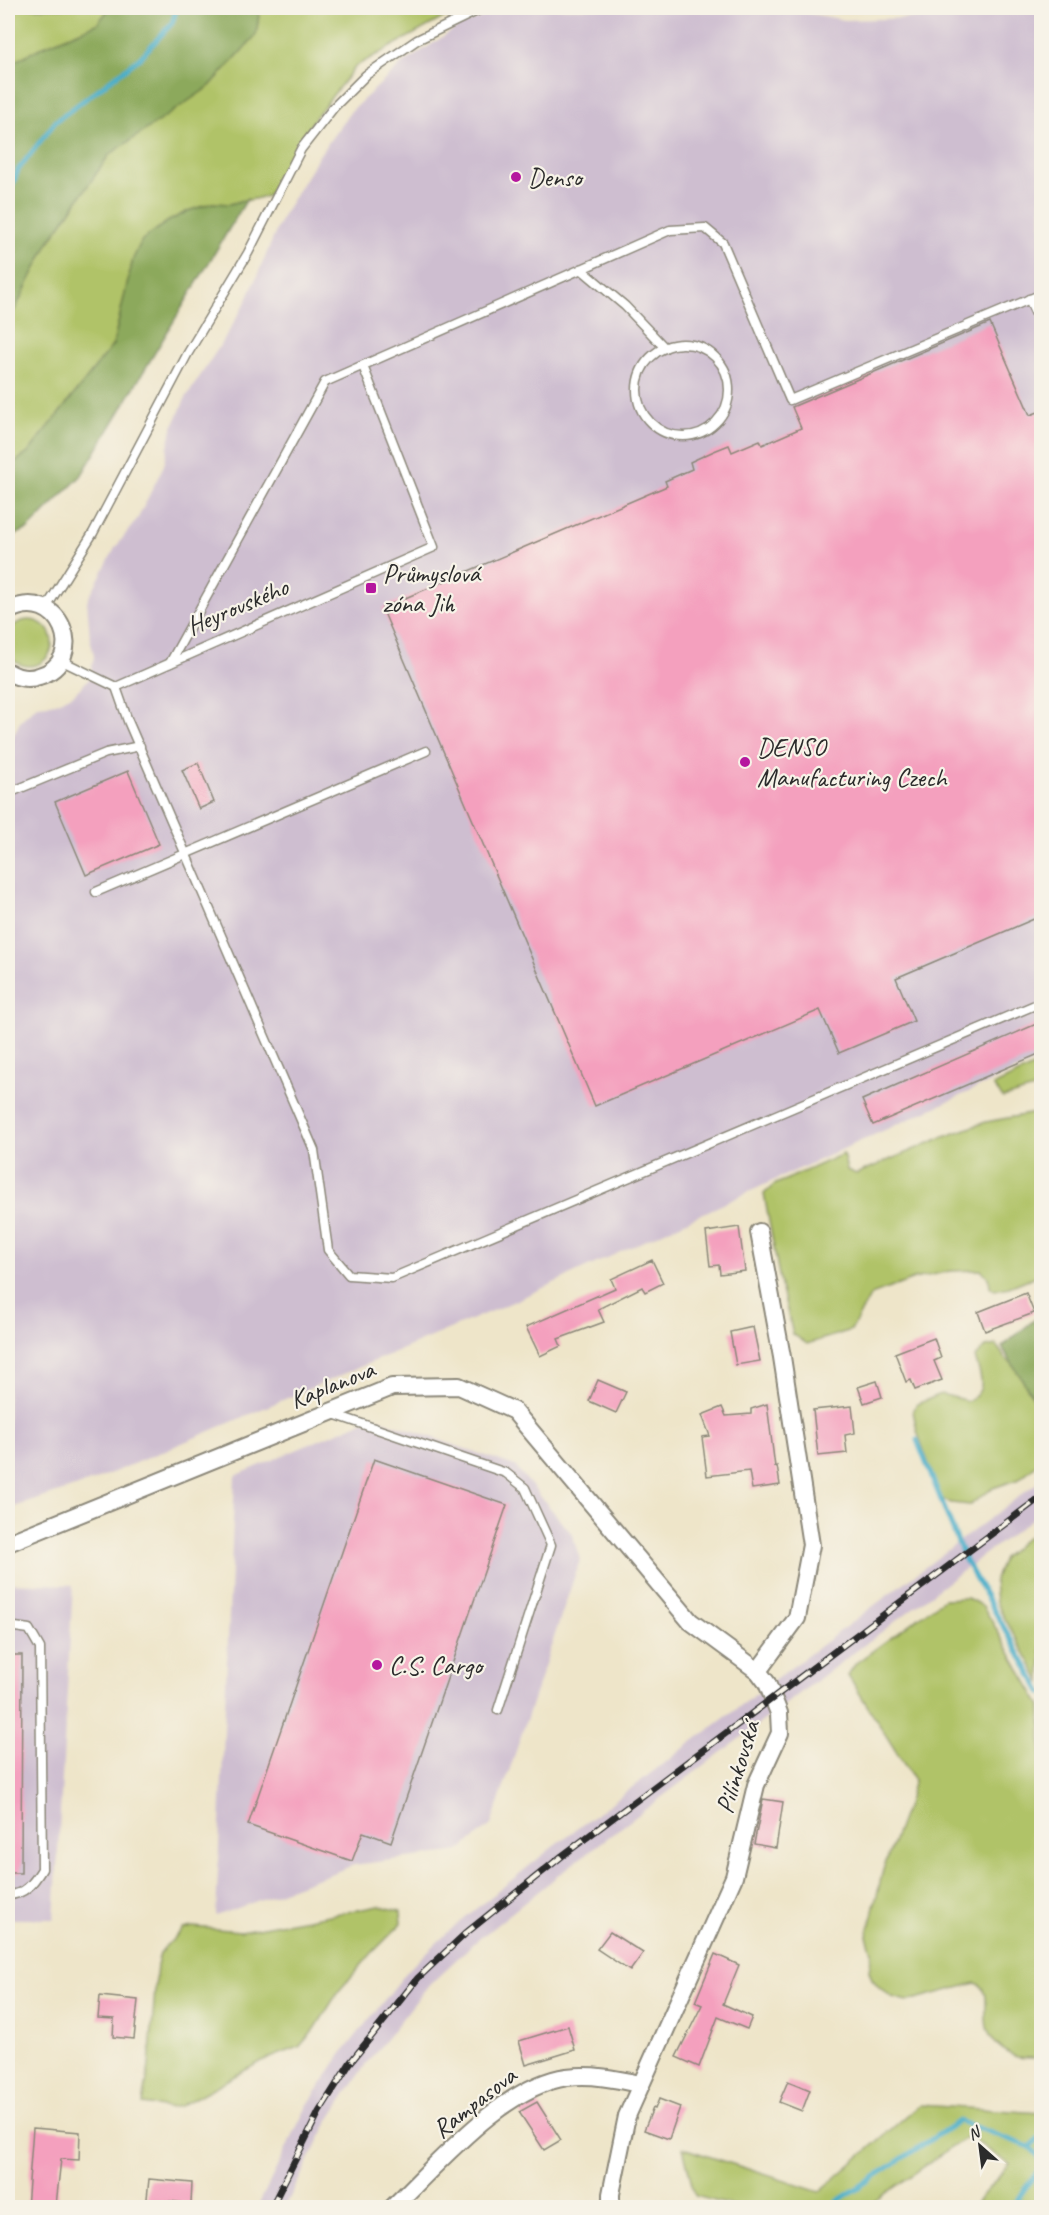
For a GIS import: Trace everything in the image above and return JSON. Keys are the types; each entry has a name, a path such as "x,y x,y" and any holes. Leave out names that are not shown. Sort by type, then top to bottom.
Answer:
{"street":[{"path":"8,611 30,604 46,608 57,618 64,631 65,646 60,660 50,671 36,677 9,677"},
{"path":"758,1671 797,1618 811,1545 782,1357 759,1232"},
{"name":"Kaplanova","path":"8,1544 392,1387 459,1386 514,1411 690,1621 758,1671"},
{"name":"Pilínkovská","path":"610,2208 627,2116 734,1877 756,1785 780,1733 779,1713 767,1683 758,1671"},
{"name":"Rampasova","path":"392,2208 470,2132 518,2094 549,2081 568,2077 605,2076 640,2084"}],"lane":[{"path":"46,608 93,533 188,353 248,253 301,149 334,107 366,75 417,40 483,8"},
{"path":"170,663 326,382 670,230 705,228 723,243 790,400 1041,294"},
{"path":"581,269 625,306 665,348"},
{"path":"1029,299 1041,327"},
{"path":"676,345 697,346 716,358 727,376 728,398 725,409 719,419 702,432 691,436 669,434 650,422 639,403 637,392 641,371 655,353 665,348 676,345"},
{"name":"Heyrovského","path":"116,687 435,547 363,366"},
{"path":"60,660 116,687 128,721 314,1150 328,1250 349,1275 392,1278 1041,1002"},
{"path":"9,793 106,753 140,746"},
{"path":"96,892 426,751"},
{"path":"329,1412 506,1473 525,1488 551,1545 498,1710"},
{"path":"8,1626 29,1629 40,1648 42,1869 33,1884 15,1895 8,1895"}],"shaded area":[{"name":"Denso","path":"504,8 778,8 845,20 953,17 986,8 1041,8 1041,1059 515,1301 93,1481 8,1509 8,746 21,720 38,705 56,703 74,694 90,678 94,656 87,601 115,548 138,518 164,465 172,429 185,399 247,300 282,217 320,154 351,111 402,64 459,26"},
{"path":"373,1417 515,1466 572,1534 580,1560 491,1825 459,1851 354,1865 216,1916 235,1476"},
{"path":"1041,1480 1041,1512 570,1866 474,1943 427,1987 361,2071 330,2119 285,2207 257,2208 307,2106 340,2056 409,1969 457,1924 554,1846"},
{"path":"8,1583 73,1585 54,1919 8,1919"}],"green space":[{"path":"8,8 110,8 97,24 42,47 8,65"},
{"path":"110,8 260,8 256,35 210,86 109,155 49,242 8,323 8,65 42,47 97,24"},
{"path":"260,8 461,8 356,66 314,119 268,196 230,204 212,203 188,211 167,222 133,259 113,345 28,453 8,467 8,323 49,242 109,155 210,86 256,35"},
{"path":"247,199 81,476 28,529 8,538 8,467 28,453 113,345 133,259 142,240 167,222 188,211 212,203 230,204"},
{"path":"29,620 38,621 46,626 51,634 51,652 46,660 38,665 29,666 20,665 12,660 7,652 6,643 7,634 12,626 20,621"},
{"path":"1041,1063 1041,1087 1003,1098 993,1086"},
{"path":"1041,1112 1041,1274 995,1290 990,1287 988,1277 981,1270 950,1271 914,1279 871,1295 851,1330 807,1344 793,1334 781,1286 764,1194 774,1185 843,1154 847,1170 856,1174 941,1138 986,1122"},
{"path":"1041,1314 1041,1410 1002,1347"},
{"path":"996,1345 1006,1359 1013,1364 1041,1410 1041,1461 1019,1479 993,1488 970,1505 951,1503 941,1499 917,1431 913,1411 917,1404 941,1394 968,1401 975,1397 981,1387 981,1381 975,1357 986,1347"},
{"path":"1041,1528 1041,1682 996,1603 994,1581 1003,1558"},
{"path":"967,1598 983,1606 1041,1706 1041,2058 1014,2056 992,2039 986,2020 985,1993 976,1983 908,2001 892,1997 880,1988 872,1979 869,1971 872,1952 867,1936 883,1870 914,1780 848,1675 856,1663 944,1599"},
{"path":"379,1906 401,1911 402,1923 338,1992 315,2029 299,2047 262,2061 180,2106 169,2108 143,2104 149,2066 157,1965 160,1953 183,1929 192,1927 241,1931"},
{"path":"919,2105 1041,2113 1041,2203 1038,2207 973,2207 1009,2164 968,2136 866,2207 738,2207 695,2196 683,2148 819,2192"}],"building":[{"name":"DENSO Manufacturing Czech","path":"990,323 1030,415 1041,411 1041,916 896,978 914,1021 839,1053 820,1010 595,1106 382,608 667,486 665,481 692,469 690,462 714,451 729,445 732,452 760,440 762,445 801,428 792,407"},
{"path":"198,763 214,802 199,809 182,770"},
{"path":"128,771 159,844 86,875 55,802"},
{"path":"1041,1022 1041,1053 873,1125 862,1100"},
{"path":"739,1227 745,1271 720,1274 719,1265 710,1266 706,1232"},
{"path":"652,1260 663,1283 645,1292 642,1287 598,1309 604,1322 558,1339 561,1346 540,1356 526,1327 615,1288 611,1279"},
{"path":"1026,1293 1034,1313 985,1331 978,1312"},
{"path":"753,1327 760,1361 736,1365 730,1332"},
{"path":"934,1338 941,1358 934,1361 942,1380 915,1390 911,1380 906,1382 895,1353"},
{"path":"598,1380 626,1392 616,1413 589,1401"},
{"path":"877,1381 882,1397 864,1403 858,1387"},
{"path":"767,1404 775,1467 777,1466 780,1485 752,1489 749,1471 707,1476 702,1437 710,1436 702,1415 722,1407 726,1416 751,1414 751,1409"},
{"path":"852,1406 855,1433 845,1435 847,1453 818,1456 813,1410"},
{"name":"C.S. Cargo","path":"374,1459 507,1505 391,1842 363,1832 352,1861 248,1825"},
{"path":"8,1655 22,1655 21,1873 8,1873"},
{"path":"763,1799 783,1802 776,1848 754,1844"},
{"path":"610,1932 643,1953 630,1971 597,1949"},
{"path":"715,1954 739,1965 723,2004 752,2017 747,2029 718,2017 699,2067 676,2057 702,2005 695,2002"},
{"path":"100,1996 138,2000 134,2039 113,2037 114,2019 98,2018"},
{"path":"568,2026 575,2050 526,2065 519,2041"},
{"path":"788,2081 810,2090 802,2111 779,2102"},
{"path":"659,2099 680,2107 669,2139 644,2130"},
{"path":"537,2102 561,2140 544,2150 519,2112"},
{"path":"33,2128 80,2132 79,2160 61,2159 56,2205 46,2205 46,2208 27,2208"},
{"path":"149,2179 192,2183 191,2204 170,2201 169,2208 146,2208"}],"waterway":[{"path":"8,197 18,170 56,121 140,58 172,23 177,8"},
{"path":"917,1440 965,1560 1042,1693"},
{"path":"836,2202 959,2121 1030,2147"},
{"path":"1042,2136 1030,2147 1042,2160"},
{"path":"1011,2208 1042,2165"}],"railway":[{"path":"271,2208 319,2112 350,2063 418,1978 466,1933 562,1856 1042,1496"}],"place":[{"name":"Denso","path":"516,177"},
{"name":"Průmyslová zóna Jih","path":"371,588"},
{"name":"DENSO Manufacturing Czech","path":"745,762"},
{"name":"C.S. Cargo","path":"377,1665"}]}
